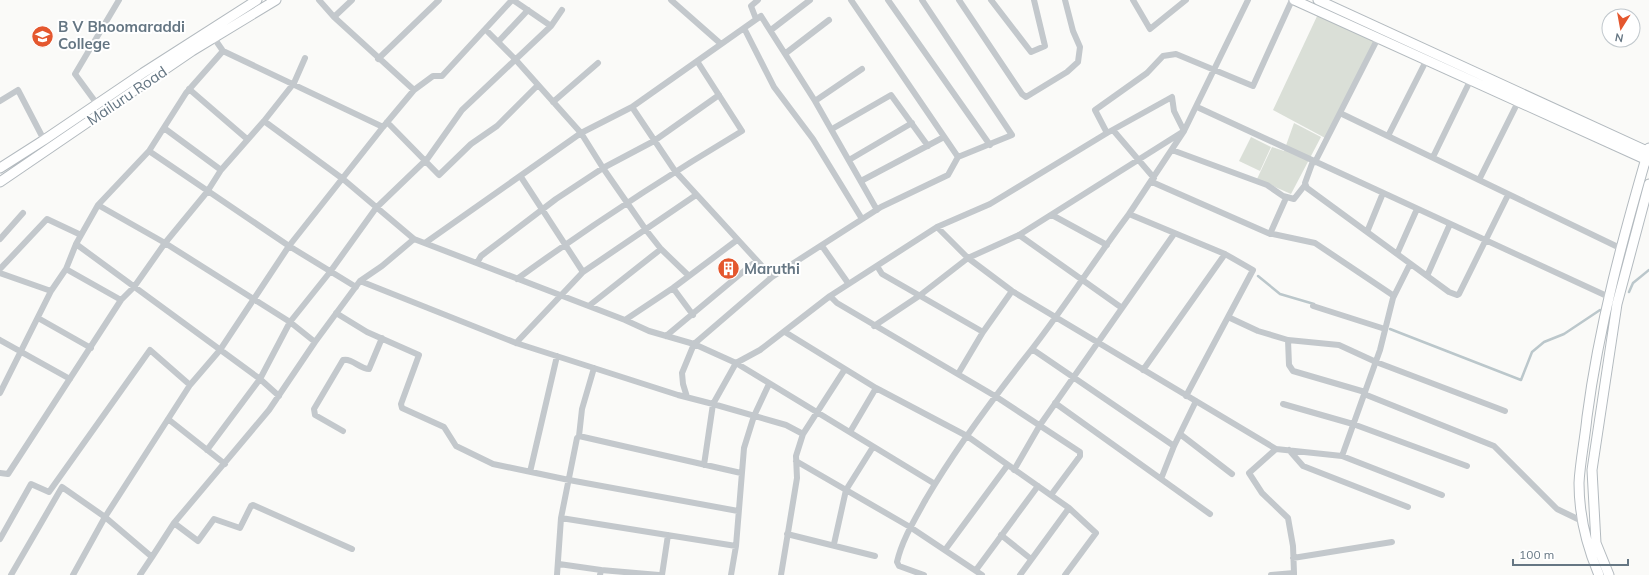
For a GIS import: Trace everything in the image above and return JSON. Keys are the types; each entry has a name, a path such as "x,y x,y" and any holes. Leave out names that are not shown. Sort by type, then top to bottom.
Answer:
{"street":[{"path":"97,104 75,74 119,0"},
{"name":"Mailuru Road","path":"0,182 192,51 276,0"},
{"path":"319,0 334,17 378,59 414,90"},
{"path":"334,17 352,0"},
{"path":"378,59 439,0"},
{"path":"73,575 105,517 190,384 220,350 289,246 385,124 414,90 433,76 442,76 513,0 551,26"},
{"path":"671,0 721,44"},
{"path":"756,19 751,6 758,0"},
{"path":"771,30 810,0"},
{"path":"851,0 958,157"},
{"path":"888,0 990,145"},
{"path":"687,397 683,384 682,372 694,344 772,277 877,210 948,175 958,157 1011,137 1012,133 922,0"},
{"path":"959,0 1022,94 1026,97 1067,72 1078,62 1080,47 1073,31 1065,0"},
{"path":"991,0 1031,52 1045,46 1034,0"},
{"path":"1134,0 1150,29 1187,0"},
{"path":"924,575 899,566 897,562 910,527 935,484 995,396 1056,318 1081,280 1153,180 1184,131 1197,107 1248,0"},
{"path":"1394,296 1315,244 1270,234 1153,180 1137,159 1110,132 1095,110 1147,74 1163,56 1176,54 1253,86 1293,0 1518,102 1648,154"},
{"path":"1318,0 1648,154"},
{"path":"0,167 44,140 252,1"},
{"path":"498,42 528,10"},
{"path":"207,450 260,379 290,322 330,272 376,208 424,161 462,110 551,26 562,10"},
{"path":"425,243 521,177 581,133 632,107 760,16 786,53 815,101 877,210"},
{"path":"786,53 829,20"},
{"path":"744,28 774,87 813,139 862,219"},
{"path":"486,30 515,59 581,133 603,168 646,230 661,249 689,276"},
{"path":"214,38 223,51 385,124 438,174 441,175 467,148 497,126 538,85"},
{"path":"1172,150 1268,185 1286,198 1294,199 1305,185 1314,161 1378,38"},
{"path":"0,393 19,352 51,291 66,269 76,244 98,205 149,151 189,89 223,51"},
{"path":"0,473 8,474 121,300 134,287 165,243 207,192 221,170 264,121 294,83 305,58"},
{"path":"518,279 565,244 675,171 742,131 697,61"},
{"path":"1388,136 1426,61"},
{"path":"553,102 598,63"},
{"path":"815,101 862,69"},
{"path":"1433,157 1470,81"},
{"path":"189,89 247,139"},
{"path":"0,101 18,90 44,140"},
{"path":"477,263 481,256 556,200 603,168 654,141 719,95"},
{"path":"832,130 891,95 928,146"},
{"path":"704,465 713,404 736,363 760,350 830,296 937,227 990,204 1110,132 1172,97 1174,111 1184,131"},
{"path":"1479,180 1518,102"},
{"path":"632,107 675,171 772,277"},
{"path":"1197,107 1609,297"},
{"path":"1340,113 1620,248"},
{"path":"264,121 343,179 414,239 590,305 666,336 694,344 736,363 935,484"},
{"path":"849,160 912,123"},
{"path":"164,128 221,170"},
{"path":"874,326 919,296 968,258 1019,235 1137,159 1184,131"},
{"path":"861,181 944,137"},
{"path":"149,151 207,192 289,246 356,287"},
{"path":"1599,575 1588,547 1580,479 1594,364 1620,248 1648,154"},
{"path":"521,177 583,272"},
{"path":"1609,575 1596,543 1592,470 1617,304 1649,184"},
{"path":"1305,185 1410,264 1449,292 1456,295 1459,294 1508,194"},
{"path":"1367,232 1383,193"},
{"path":"516,343 583,272 696,195"},
{"path":"1270,234 1286,198"},
{"path":"98,205 165,243 254,299 290,322 315,342"},
{"path":"1397,254 1417,209"},
{"path":"0,239 23,213"},
{"path":"1052,214 1107,245"},
{"path":"1129,214 1225,254 1251,268 1253,272 1186,396"},
{"path":"0,269 47,219 81,235"},
{"path":"1427,276 1450,224"},
{"path":"937,227 968,258 1012,291 1276,449 1342,456 1442,495"},
{"path":"1014,470 1040,425 1174,234"},
{"path":"1019,235 1122,308"},
{"path":"140,575 174,523 225,464 279,396 315,342 360,281 382,266 414,239"},
{"path":"625,320 673,288 737,240"},
{"path":"76,244 260,379 279,396"},
{"path":"822,246 848,284"},
{"path":"590,305 661,249"},
{"path":"1143,370 1225,254"},
{"path":"666,336 756,261"},
{"path":"1342,456 1376,362 1394,296 1410,264"},
{"path":"877,266 882,274 983,332"},
{"path":"66,269 121,300"},
{"path":"0,273 51,291"},
{"path":"360,281 516,343 687,397 786,425 803,434"},
{"path":"673,288 693,315"},
{"path":"958,374 983,332 1012,291"},
{"path":"830,296 837,303 874,326 995,396 1081,453 1051,495"},
{"path":"1313,306 1385,329"},
{"path":"336,313 367,332 419,354 401,404 402,408 444,427 456,446 483,460 568,480 738,511"},
{"path":"1228,317 1258,331 1288,340 1339,345 1376,362 1505,410"},
{"path":"38,318 91,348"},
{"path":"785,332 876,388 967,436 1007,466 1069,508 1096,533 1065,575"},
{"path":"343,432 315,415 313,411 343,360 347,360 365,369 369,369 382,338"},
{"path":"0,340 19,352 70,379"},
{"path":"1288,340 1289,365 1293,371 1364,393 1494,446 1557,509 1584,522"},
{"path":"1032,349 1174,446"},
{"path":"0,539 31,484 49,492 150,350 190,384"},
{"path":"530,472 557,356"},
{"path":"557,575 559,564 561,518 568,480 579,436 582,409 594,368"},
{"path":"781,575 786,534 797,478 796,461 803,434 845,369"},
{"path":"731,575 736,546 744,448 754,416 769,384"},
{"path":"850,432 876,388"},
{"path":"1161,479 1174,446 1196,401"},
{"path":"1055,404 1210,514"},
{"path":"1283,404 1353,424 1467,466"},
{"path":"168,419 225,464"},
{"path":"1180,434 1232,474"},
{"path":"579,436 741,473"},
{"path":"834,544 846,490 873,447"},
{"path":"1270,575 1294,574 1288,518 1262,493 1249,473 1276,449"},
{"path":"1290,450 1303,466 1408,507"},
{"path":"796,461 910,527 982,575"},
{"path":"945,550 1007,466"},
{"path":"976,570 1038,486"},
{"path":"11,575 62,487 105,517 152,557"},
{"path":"174,523 198,541 214,519 240,528 251,506 253,505 352,549"},
{"path":"1020,575 1069,508"},
{"path":"561,518 736,546"},
{"path":"786,534 834,544 875,556"},
{"path":"559,564 601,572 661,575 668,535"},
{"path":"1001,535 1031,559"},
{"path":"1293,558 1392,542"}],"shaded area":[{"path":"1319,12 1378,38 1327,139 1273,110"},
{"path":"1294,123 1321,137 1291,194 1257,179 1272,147 1284,151"},
{"path":"1251,137 1271,147 1260,171 1239,161"}],"waterway":[{"path":"1629,292 1633,283 1649,270"},
{"path":"1258,276 1280,294 1314,304"},
{"path":"1390,329 1521,380 1532,352 1544,342 1564,334 1600,310"}],"place":[{"name":"B V Bhoomaraddi College","path":"42,36"},
{"name":"Maruthi","path":"728,269"}]}
